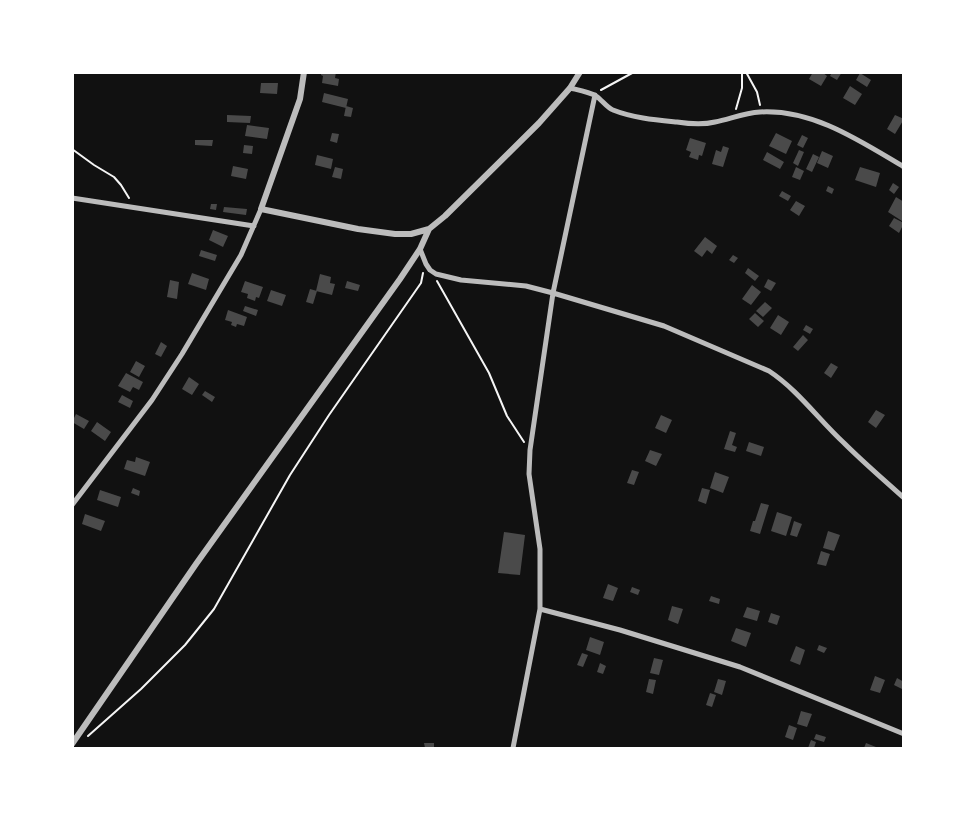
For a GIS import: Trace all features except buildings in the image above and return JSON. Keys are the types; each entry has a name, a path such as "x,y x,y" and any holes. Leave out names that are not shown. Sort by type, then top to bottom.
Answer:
{"street":[{"path":"72,505 152,400 242,255 300,99 304,72"},
{"path":"261,208 383,233 411,234 428,229 445,216 539,123 570,88 580,72"},
{"path":"570,88 594,95 612,110 642,117 698,124 714,123 761,112 793,114 812,119 848,134 904,167"},
{"path":"513,748 540,609 540,549 529,474 530,450 554,293 594,95"},
{"path":"72,198 254,226"},
{"path":"72,744 196,564 400,280 420,249 428,229"},
{"path":"420,249 426,264 436,274 461,280 526,286 554,293 664,326 769,372 780,378 844,443 904,498"},
{"path":"540,609 620,630 740,667 904,734"}],"path":[{"path":"594,95 634,72"},
{"path":"734,117 742,88 742,72"},
{"path":"746,72 757,92 761,112"},
{"path":"72,149 114,177 136,208"},
{"path":"85,739 141,689 185,645 214,609 295,468 328,415 420,283 426,264"},
{"path":"436,274 441,290 489,372 507,416 530,450"}]}
